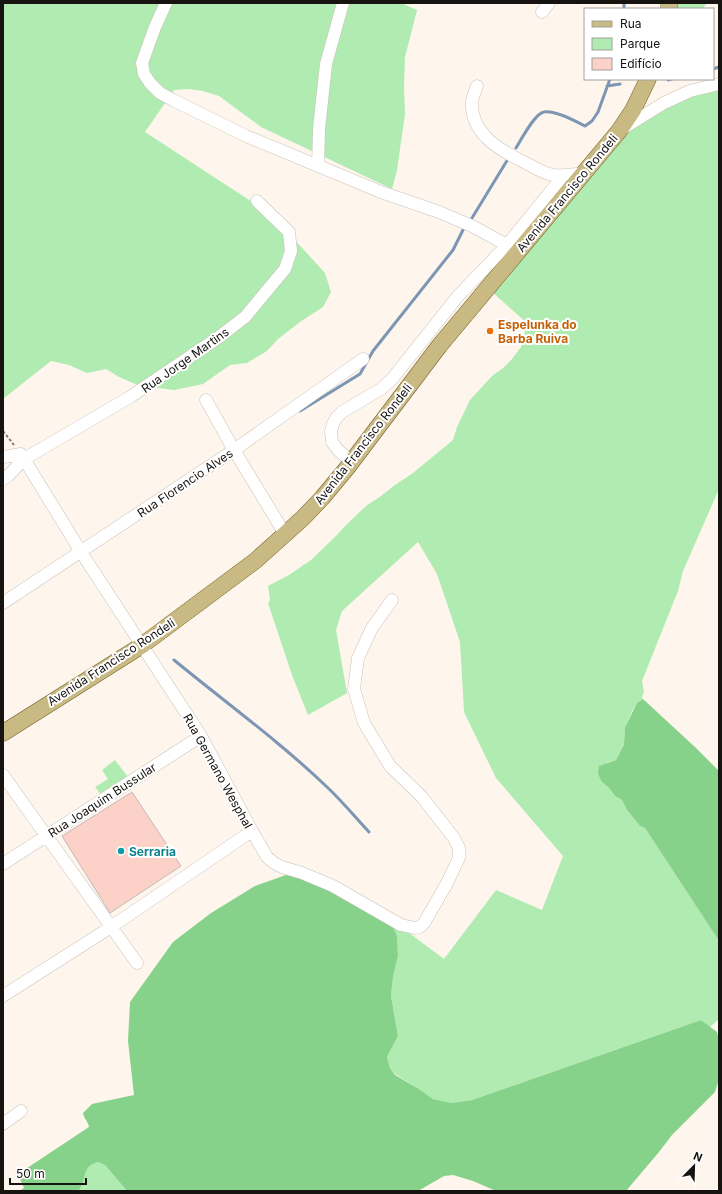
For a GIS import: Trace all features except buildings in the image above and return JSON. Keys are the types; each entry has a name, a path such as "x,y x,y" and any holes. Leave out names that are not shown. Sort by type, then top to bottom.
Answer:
{"main road":[{"name":"Avenida Francisco Rondeli","path":"3,733 141,646 254,561 285,534 322,498 352,462 440,345 619,130 633,110 648,80"}],"street":[{"path":"166,3 155,27 142,63 144,74 150,84 160,93 235,131 381,192 439,212 472,226 507,245"},
{"path":"318,166 319,129 326,64 343,3"},
{"path":"619,130 664,103 690,91 719,84"},
{"path":"477,86 472,101 474,115 477,125 485,137 495,146 507,154 551,174 563,176 584,173"},
{"path":"352,462 338,450 332,442 331,432 336,418 342,412 381,389 392,379 458,296 507,245 563,176"},
{"name":"Rua Jorge Martins","path":"3,479 8,476 22,456 130,398 219,337 245,317 285,269 291,250 289,232 257,201"},
{"name":"Rua Florencio Alves","path":"3,603 234,450 363,359"},
{"path":"206,400 234,450 285,534"},
{"path":"3,457 22,456"},
{"name":"Rua Germano Wesphal","path":"22,456 81,552 200,736 267,857 274,863 333,886 400,925 409,928 420,927 424,923 459,858 459,848 454,838 422,797 390,766 364,723 354,689 358,658 372,628 392,600"},
{"name":"Rua Joaquim Bussular","path":"3,864 200,736"},
{"path":"3,775 137,963"},
{"path":"3,996 111,927 252,831"},
{"path":"3,1124 21,1111"}],"path":[{"path":"3,431 22,456"}],"green space":[{"path":"3,3 401,3 417,10 405,57 405,114 397,170 392,189 261,127 219,96 203,91 189,89 174,90 145,132 263,209 293,238 325,273 331,292 323,307 278,339 267,351 247,363 230,365 203,384 174,390 140,386 119,377 106,369 87,373 69,365 51,361 3,399"},
{"path":"670,3 707,3 703,8 669,8"},
{"path":"719,82 719,489 683,571 678,591 642,681 644,692 642,697 643,699 637,703 632,711 625,727 624,743 616,760 606,763 602,782 615,796 622,800 627,810 640,826 645,828 719,941 719,1019 710,1027 701,1020 472,1100 452,1103 433,1099 395,1074 390,1068 387,1057 398,1036 391,996 393,977 398,956 397,936 389,918 444,959 496,890 542,910 563,856 496,778 464,712 460,642 437,574 418,542 342,611 336,630 347,693 308,715 292,675 268,603 270,600 268,586 289,575 311,560 366,506 413,473 453,440 457,427 470,400 492,376 512,359 521,347 527,323 492,292 629,123"},
{"path":"643,699 719,771 719,941 645,828 640,826 627,810 622,800 615,796 602,782 598,774 599,766 616,760 624,744 625,727 637,703"},
{"path":"115,760 128,777 103,797 95,787 108,779 102,770"},
{"path":"300,870 389,918 397,936 398,956 393,977 391,996 398,1036 387,1057 390,1068 395,1075 433,1099 452,1103 472,1100 701,1020 717,1032 719,1040 719,1079 715,1092 672,1135 626,1191 496,1191 473,1181 453,1175 444,1176 418,1191 127,1191 105,1165 98,1162 92,1164 86,1170 83,1183 78,1191 19,1191 24,1188 18,1174 89,1127 83,1113 92,1104 134,1095 128,1041 130,1002 173,942 211,913 255,886"},
{"path":"98,1162 105,1165 127,1191 78,1191 83,1182 86,1170 92,1164"}],"waterway":[{"path":"624,3 624,8"},
{"path":"714,69 719,67"},
{"path":"516,148 533,122 540,114 544,112 559,114 585,126 592,121 598,112 610,80"},
{"path":"607,86 620,84"},
{"path":"472,218 508,159"},
{"path":"300,411 360,374 373,351 453,250 463,230"},
{"path":"174,660 309,770 338,798 369,832"}],"place":[{"name":"Espelunka do Barba Ruiva","path":"490,331"},
{"name":"Serraria","path":"121,851"}]}
